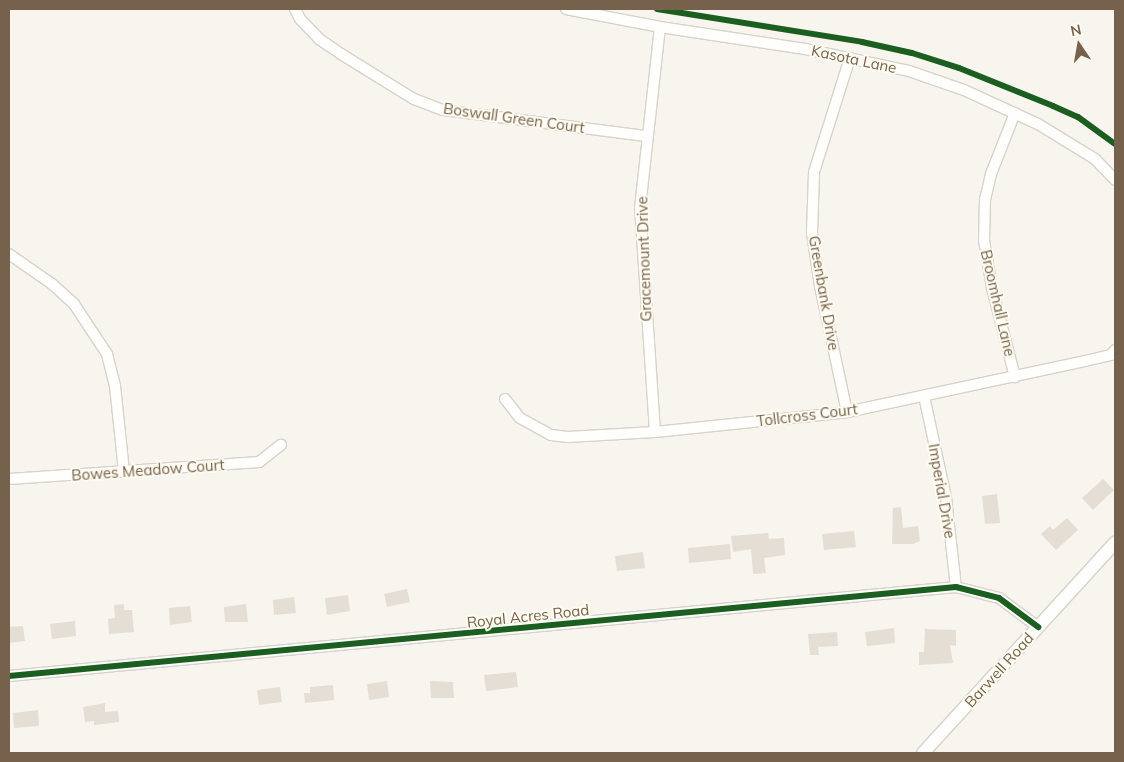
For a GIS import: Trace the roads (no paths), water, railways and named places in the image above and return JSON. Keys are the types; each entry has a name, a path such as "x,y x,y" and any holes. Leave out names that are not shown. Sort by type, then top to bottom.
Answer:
{"street":[{"name":"Boswall Green Court","path":"295,9 300,19 320,39 341,54 414,99 442,110 646,136"},
{"name":"Kasota Lane","path":"566,9 660,27 850,58 909,71 1014,113 1095,158 1115,180"},
{"name":"Gracemount Drive","path":"655,432 640,208 646,136 660,27"},
{"name":"Greenbank Drive","path":"847,412 820,286 812,233 814,172 850,58"},
{"name":"Broomhall Lane","path":"1014,113 989,183 984,240 992,288 1015,377"},
{"path":"9,254 52,284 74,304 107,354 115,386 124,472"},
{"name":"Tollcross Court","path":"505,399 520,418 550,434 568,437 655,432 847,412 1111,355 1115,350"},
{"name":"Imperial Drive","path":"924,396 946,498 956,587"},
{"name":"Bowes Meadow Court","path":"9,479 260,462 281,445"},
{"name":"Barwell Road","path":"923,753 1115,543"},
{"name":"Royal Acres Road","path":"9,676 956,587 999,598 1038,627"}]}
